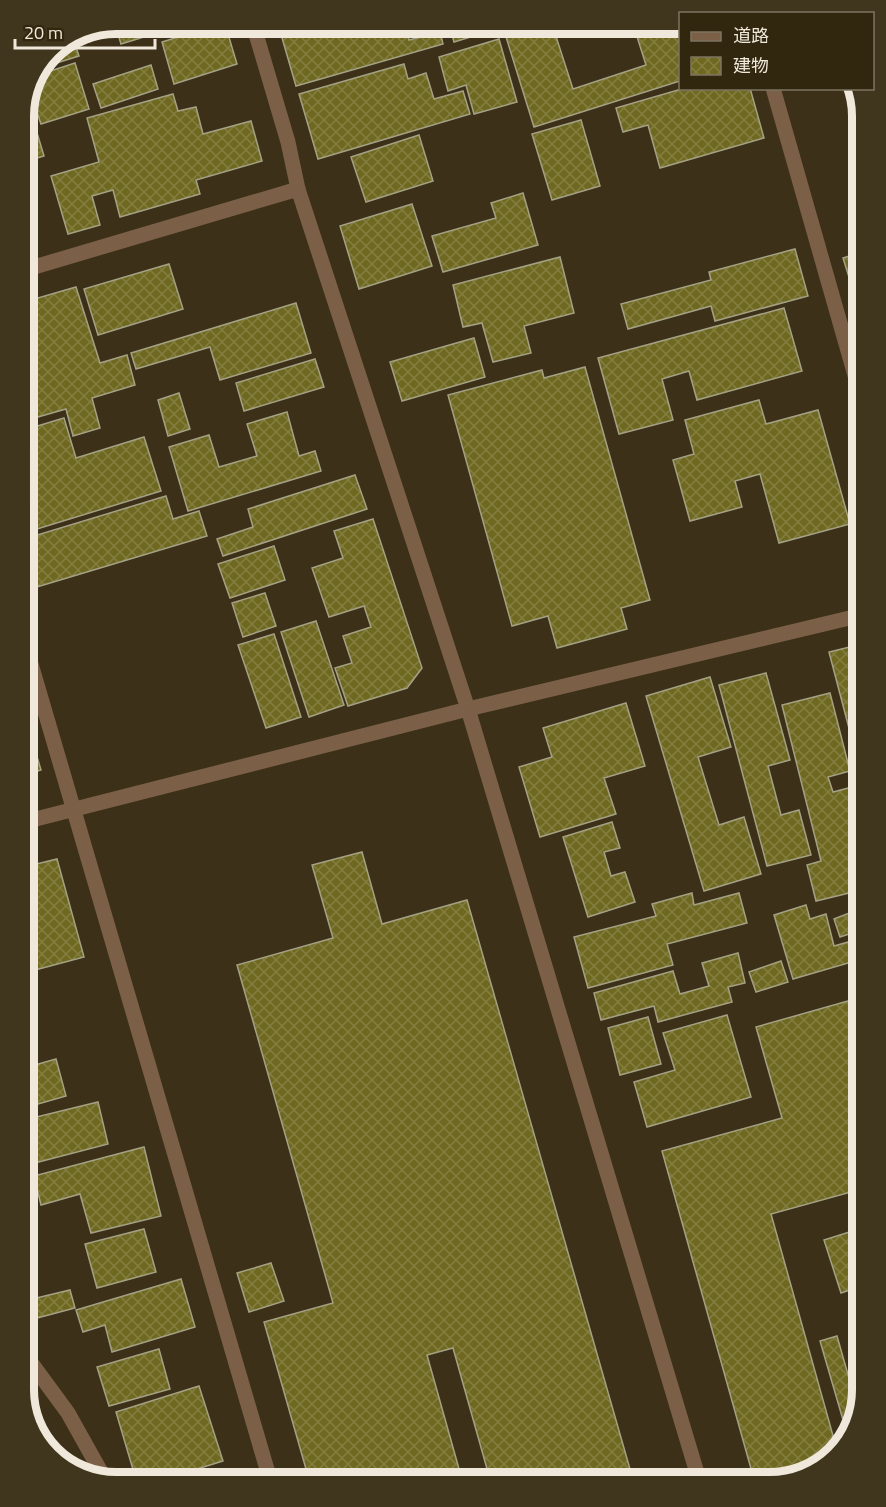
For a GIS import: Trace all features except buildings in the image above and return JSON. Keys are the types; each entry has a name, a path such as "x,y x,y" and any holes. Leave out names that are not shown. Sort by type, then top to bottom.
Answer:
{"street":[{"path":"256,34 288,142 298,189 468,709 697,1472"},
{"path":"774,90 852,365"},
{"path":"35,267 298,189"},
{"path":"34,820 468,709 852,617"},
{"path":"35,675 267,1472"},
{"path":"34,1367 68,1413 100,1471"}]}
